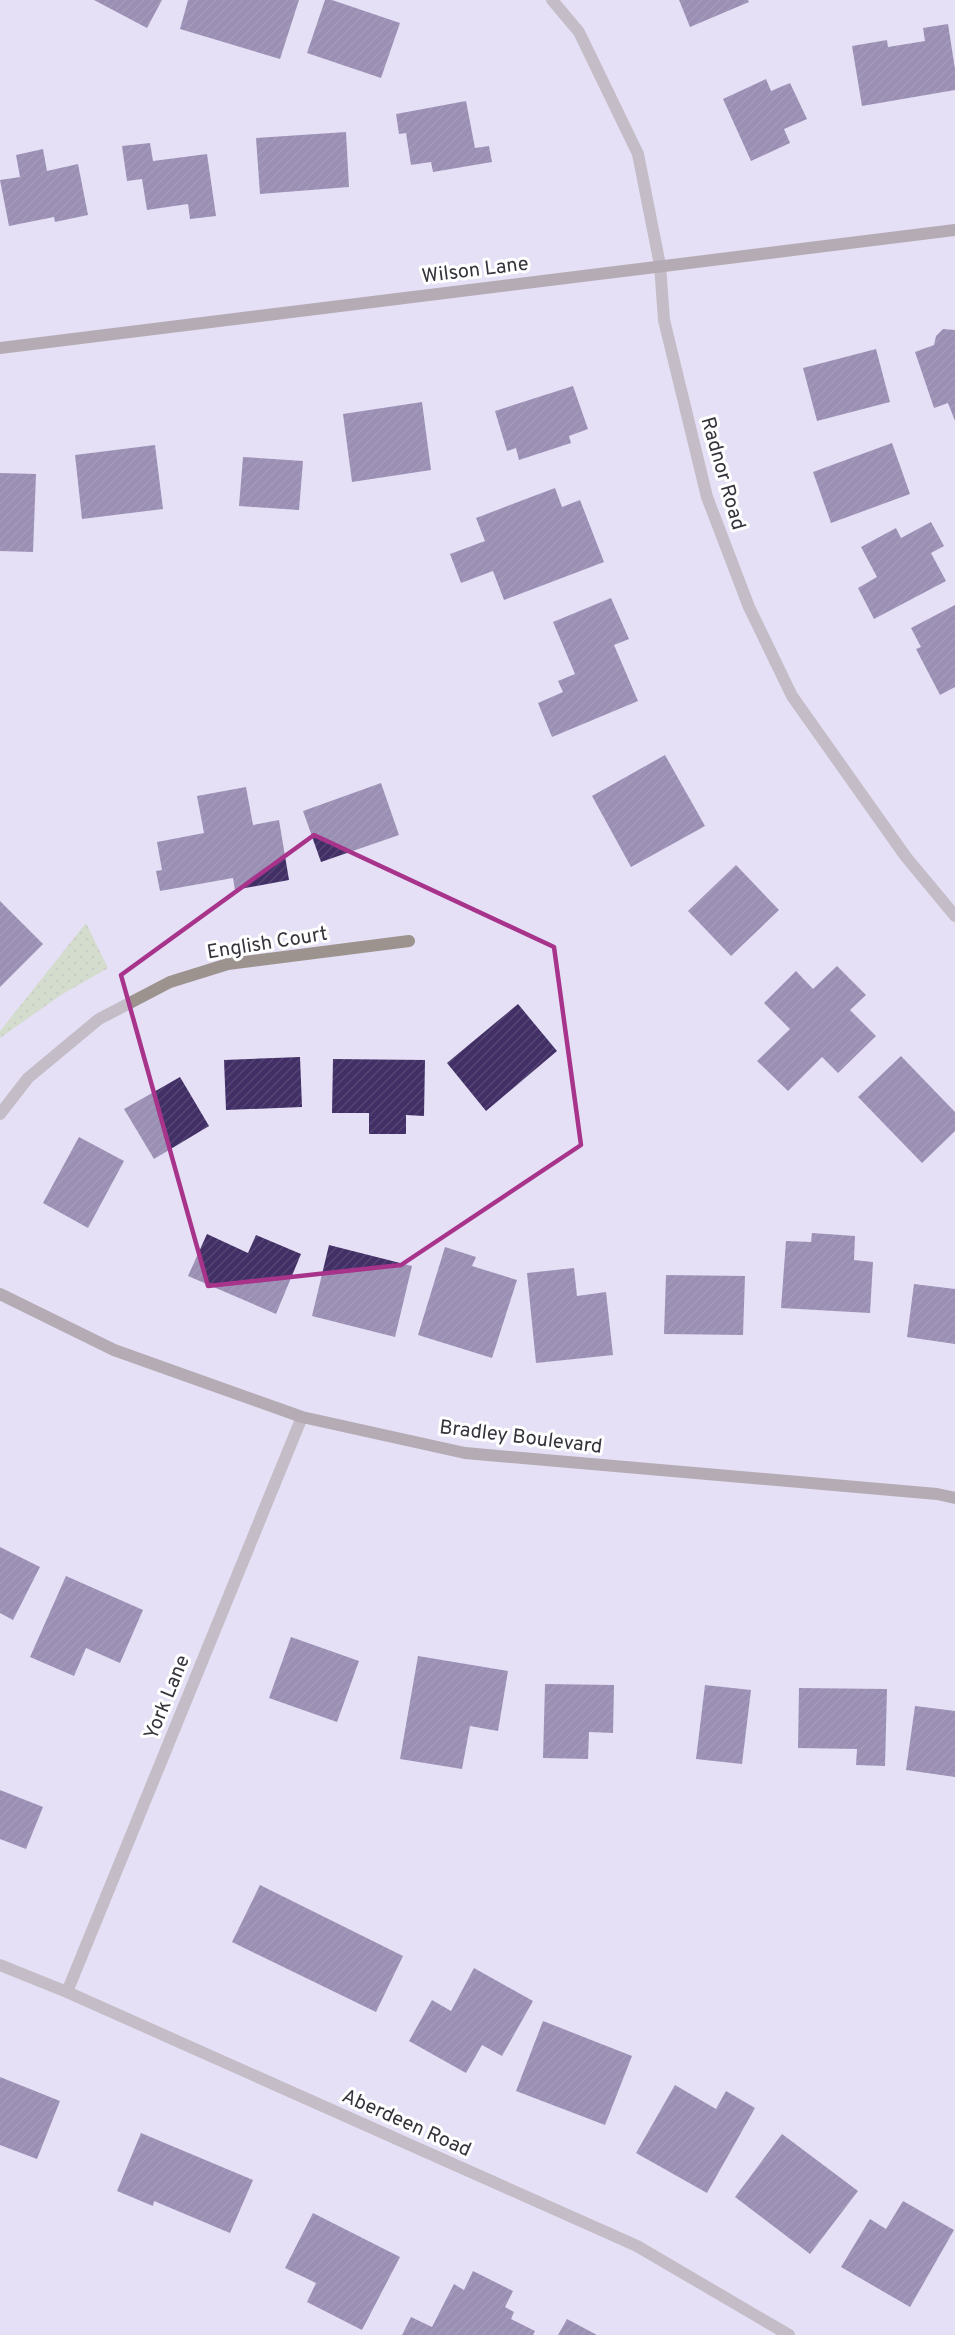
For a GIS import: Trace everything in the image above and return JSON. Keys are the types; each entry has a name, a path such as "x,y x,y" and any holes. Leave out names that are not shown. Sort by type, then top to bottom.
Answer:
{"main road":[{"name":"Wilson Lane","path":"0,348 955,230"},
{"name":"Bradley Boulevard","path":"0,1294 114,1350 302,1417 465,1453 937,1494 955,1498"}],"street":[{"name":"Radnor Road","path":"552,0 579,32 638,154 660,265 664,320 707,497 749,607 792,696 906,857 955,916"},
{"name":"English Court","path":"0,1114 28,1078 99,1019 170,981 228,964 409,941"},
{"name":"York Lane","path":"67,1992 302,1417"},
{"name":"Aberdeen Road","path":"0,1965 67,1992 637,2246 789,2335"}],"highlighted area":[{"path":"314,835 554,947 581,1145 401,1265 208,1286 121,975"}],"green space":[{"path":"86,923 108,968 61,995 0,1038 0,1031"}],"building":[{"path":"94,0 162,0 147,28"},
{"path":"188,0 299,0 280,59 180,29"},
{"path":"325,0 332,0 400,23 381,78 307,53"},
{"path":"679,0 748,0 749,2 690,27"},
{"path":"948,24 955,69 955,90 862,106 852,46 887,40 888,47 925,41 923,28"},
{"path":"766,79 771,91 790,83 807,119 784,129 790,143 751,161 723,99"},
{"path":"466,101 475,148 489,146 492,162 433,172 431,162 411,165 406,133 399,134 396,114"},
{"path":"346,132 349,187 260,194 256,138"},
{"path":"150,143 153,161 207,154 216,216 190,219 188,204 147,210 142,179 127,181 122,146"},
{"path":"43,149 47,171 78,164 88,215 55,222 54,217 9,226 0,180 20,177 16,155"},
{"path":"943,329 955,330 955,421 948,403 934,408 915,352 934,345 936,336"},
{"path":"876,349 890,402 817,421 803,368"},
{"path":"573,386 588,429 569,436 571,443 519,460 516,448 507,451 495,411"},
{"path":"422,402 431,470 352,482 343,414"},
{"path":"892,443 910,494 831,523 813,472"},
{"path":"155,445 163,509 82,519 75,455"},
{"path":"243,457 303,461 299,510 239,506"},
{"path":"0,473 36,474 33,552 0,551"},
{"path":"555,488 562,507 580,500 604,562 504,600 493,571 461,583 450,554 485,541 476,518"},
{"path":"931,522 944,546 931,553 946,581 874,619 858,588 877,577 861,547 896,528 901,538"},
{"path":"611,598 629,639 614,645 638,701 552,737 538,703 563,692 558,681 575,674 553,622"},
{"path":"955,605 955,687 940,695 916,649 921,647 911,628"},
{"path":"665,755 705,826 631,867 592,796"},
{"path":"381,783 399,835 321,862 303,811"},
{"path":"246,787 253,825 279,820 289,880 235,890 233,878 160,891 156,871 162,870 157,842 204,833 197,796"},
{"path":"736,865 779,910 731,956 688,911"},
{"path":"0,901 43,944 0,987"},
{"path":"837,966 866,995 850,1010 876,1036 838,1073 822,1057 788,1091 757,1061 790,1029 764,1003 796,971 813,989"},
{"path":"518,1004 557,1051 486,1111 447,1063"},
{"path":"901,1056 955,1112 955,1131 922,1163 858,1097"},
{"path":"300,1057 302,1107 226,1110 224,1060"},
{"path":"333,1059 425,1060 424,1116 406,1115 406,1134 369,1134 369,1113 332,1113"},
{"path":"180,1077 209,1126 154,1159 124,1109"},
{"path":"79,1137 124,1161 88,1228 43,1203"},
{"path":"812,1233 855,1236 854,1260 873,1262 870,1313 781,1308 786,1241 811,1242"},
{"path":"207,1234 248,1253 256,1235 301,1254 276,1314 188,1276"},
{"path":"329,1245 412,1266 395,1337 312,1316"},
{"path":"445,1247 476,1257 472,1266 517,1280 492,1358 418,1335"},
{"path":"574,1268 577,1296 606,1292 613,1355 536,1363 527,1273"},
{"path":"666,1275 745,1276 743,1335 664,1334"},
{"path":"914,1284 955,1289 955,1344 907,1337"},
{"path":"0,1547 40,1567 13,1620 0,1613"},
{"path":"66,1576 143,1610 120,1663 86,1648 74,1676 30,1657"},
{"path":"291,1637 359,1661 337,1722 269,1698"},
{"path":"418,1656 508,1671 498,1731 470,1726 462,1769 400,1759"},
{"path":"545,1684 614,1685 613,1733 589,1732 588,1759 543,1758"},
{"path":"705,1685 751,1690 742,1764 696,1759"},
{"path":"799,1688 887,1689 885,1766 856,1765 857,1749 798,1748"},
{"path":"915,1706 955,1711 955,1777 906,1770"},
{"path":"0,1790 43,1807 26,1849 0,1839"},
{"path":"260,1885 403,1956 376,2012 232,1942"},
{"path":"474,1968 533,2001 502,2056 482,2045 466,2073 409,2041 432,2000 451,2011"},
{"path":"543,2021 632,2056 605,2125 516,2091"},
{"path":"0,2077 60,2101 37,2159 0,2145"},
{"path":"675,2085 716,2109 726,2091 755,2108 707,2193 636,2153"},
{"path":"141,2133 253,2180 230,2233 154,2201 153,2206 117,2191"},
{"path":"782,2134 858,2191 810,2254 735,2197"},
{"path":"903,2201 954,2230 910,2307 841,2267 870,2219 886,2229"},
{"path":"313,2213 400,2257 362,2330 307,2302 316,2283 285,2268"},
{"path":"473,2271 513,2291 505,2307 514,2312 511,2319 535,2331 533,2335 402,2335 411,2317 432,2327 454,2284 464,2290"},
{"path":"567,2319 597,2335 558,2335"}]}
